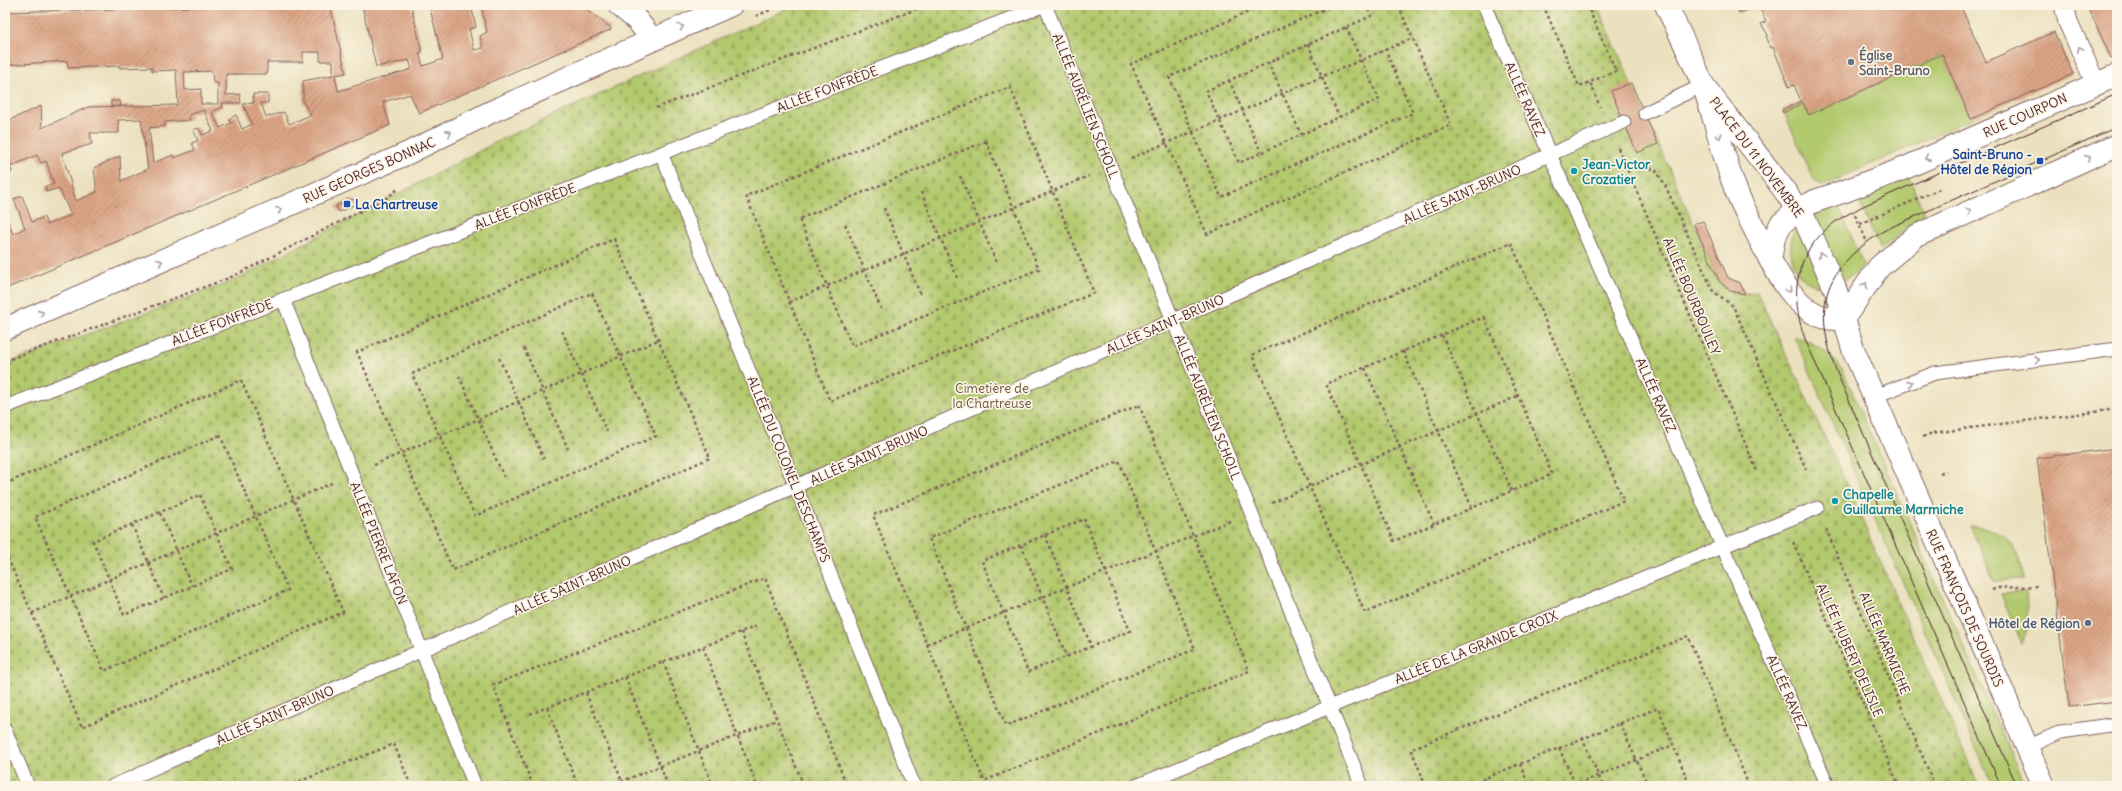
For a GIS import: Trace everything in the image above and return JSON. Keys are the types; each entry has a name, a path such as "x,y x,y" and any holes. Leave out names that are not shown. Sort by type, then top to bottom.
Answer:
{"street":[{"path":"619,5 638,20 652,39"},
{"name":"PLACE DU 11 NOVEMBRE","path":"1666,5 1703,85 1737,192 1770,260 1787,289 1807,308 1824,318 1834,320 1844,318 1832,280 1799,209 1703,85"},
{"path":"2064,5 2068,22 2096,84"},
{"name":"RUE GEORGES BONNAC","path":"5,329 406,154 493,111 728,6"},
{"name":"RUE COURPON","path":"1770,260 1774,238 1781,224 1799,209 1815,201 1905,168 2117,75"},
{"path":"1844,318 1879,267 1902,247 1931,228 2117,145"},
{"name":"RUE FRANÇOIS DE SOURDIS","path":"1844,318 1853,349 2044,786"}],"lane":[{"name":"ALLÉE FONFRÈDE","path":"5,407 1045,5"},
{"name":"ALLÉE AURÉLIEN SCHOLL","path":"1045,5 1362,786"},
{"name":"ALLÉE RAVEZ","path":"1484,5 1828,786"},
{"path":"1645,113 1703,85"},
{"name":"ALLÉE SAINT-BRUNO","path":"113,786 1624,122"},
{"name":"ALLÉE DU COLONEL DESCHAMPS","path":"661,153 796,487 914,786"},
{"name":"ALLÉE PIERRE LAFON","path":"282,299 475,786"},
{"path":"1874,397 1935,373 2117,349"},
{"name":"ALLÉE DE LA GRANDE CROIX","path":"1136,786 1817,508"},
{"path":"2027,747 2061,732 2117,724"},
{"path":"5,730 28,786"}],"path":[{"path":"656,108 927,5"},
{"path":"1264,5 1131,64 1207,234 1451,126 1398,5"},
{"path":"1334,5 1169,77 1221,197 1413,113 1385,49"},
{"path":"1346,27 1379,99 1239,163 1206,91 1268,62 1346,27 1371,16 1366,5"},
{"path":"1543,5 1579,86 1616,71 1587,5"},
{"path":"789,302 1413,38"},
{"path":"1308,44 1339,117"},
{"path":"1268,62 1301,134"},
{"path":"1229,80 1261,152"},
{"name":"ALLÉE BOURBOULEY","path":"1590,82 1756,471"},
{"path":"1010,87 1052,191 1094,294 830,401 746,196 1010,87"},
{"path":"986,142 1013,208 1039,269 852,346 799,219 986,142"},
{"path":"1626,167 1655,169 1664,183 1713,291 1733,306 1806,469"},
{"path":"960,176 997,264"},
{"path":"1860,224 1942,188"},
{"path":"1845,191 1879,267"},
{"path":"921,192 958,280"},
{"path":"884,208 921,296"},
{"path":"845,224 882,311"},
{"path":"614,239 710,458 453,570 401,453 357,352 614,239"},
{"path":"1511,243 1624,501 1364,614 1309,487 1252,355 1511,243"},
{"path":"592,293 656,436 475,516 440,436 412,374 592,293"},
{"path":"1484,317 1552,474 1394,541 1326,384 1403,351 1484,317"},
{"path":"562,331 607,432"},
{"path":"1442,335 1512,491"},
{"path":"32,613 352,475 658,340"},
{"path":"524,348 568,449"},
{"path":"1403,351 1472,508"},
{"path":"499,358 544,459"},
{"path":"1364,368 1434,524"},
{"path":"459,376 504,477"},
{"path":"5,484 241,380 343,612 82,727 5,552"},
{"path":"927,644 1251,512 1518,396"},
{"path":"1139,405 1193,536 1249,671 984,781 873,515 1139,405"},
{"path":"1923,437 1932,433 2117,409"},
{"path":"220,435 288,590 104,671 71,596 35,517 220,435"},
{"path":"1118,462 1155,551 1195,649 1006,726 929,538 1118,462"},
{"path":"1940,473 1946,471"},
{"path":"200,496 232,569 124,614 93,541 132,525 200,496"},
{"name":"ALLÉE MARMICHE","path":"1817,508 1935,786"},
{"path":"160,513 192,586"},
{"path":"1084,519 1130,630 1028,672 982,561 1021,546 1084,519"},
{"name":"ALLÉE HUBERT DELISLE","path":"1784,522 1899,786"},
{"path":"132,525 164,598"},
{"path":"1045,535 1091,646"},
{"path":"1021,546 1067,657"},
{"path":"533,786 493,685 765,578 847,786"},
{"path":"1992,590 1998,588 2038,586"},
{"path":"530,714 756,626"},
{"path":"741,632 804,786"},
{"path":"1426,786 1411,749 1688,636 1749,786"},
{"path":"703,647 758,786"},
{"path":"663,662 713,786"},
{"path":"625,677 668,786"},
{"path":"586,693 624,786"},
{"path":"547,708 578,786"},
{"path":"1486,786 1483,779 1658,708 1690,786"},
{"path":"610,786 777,720"},
{"path":"1620,723 1648,786"},
{"path":"1582,738 1603,786"},
{"path":"288,786 394,744 411,786"},
{"path":"1559,748 1575,786 1673,745"},
{"path":"1520,764 1529,786"}],"green space":[{"name":"Cimetière de la Chartreuse","path":"795,5 1597,5 1719,281 1732,291 1741,293 1757,292 1840,470 1979,786 5,786 5,364 231,282 504,138"},
{"path":"1942,54 1971,119 1825,185 1819,184 1814,180 1784,112 1803,103 1809,115"},
{"path":"1908,175 1927,220 1904,232 1880,249 1857,197"},
{"path":"1838,205 1864,266 1855,274 1841,282 1812,216"},
{"path":"1798,226 1823,285 1821,286 1812,284 1804,279 1793,263 1791,243 1793,234"},
{"path":"1794,336 1809,341 1822,349 1843,371 2025,786 1993,786"},
{"path":"1970,525 1992,530 2008,541 2018,557 2024,579 1994,581"},
{"path":"2026,592 2028,628 2022,644 2001,594"}],"building":[{"path":"266,5 330,5 346,73 335,75 338,91 412,69 409,60 376,67 362,5 411,5 422,52 419,53 423,66 443,59 429,5 471,5 476,27 469,29 474,50 483,48 480,36 487,32 481,5 581,5 611,28 610,30 419,113 410,94 383,102 390,125 5,289 5,214 13,234 25,228 14,199 22,196 32,222 44,217 47,225 71,215 59,188 46,192 45,187 54,184 46,161 41,163 37,155 10,167 12,172 5,175 5,122 41,106 42,128 88,107 178,105 176,70 152,71 152,67 120,68 120,66 68,68 67,61 5,65 5,12","holes":["303,52 320,52 320,61 333,61 333,75 303,81 303,102 311,115 289,124 284,112 266,117 261,103 268,103 268,94 253,94 254,103 243,104 252,124 242,129 236,115 229,119 231,123 220,128 212,112 223,107 222,103 241,103 240,94 226,95 226,74 267,74 267,62 303,62","212,71 213,83 218,83 218,104 201,104 201,89 185,90 184,72","204,110 213,131 202,135 199,128 193,130 198,140 192,143 195,150 174,158 173,155 153,163 149,128 165,126 165,122 190,120 189,115","141,119 148,169 121,181 120,156 94,168 97,192 76,201 62,153 92,144 90,133 119,133 118,120"]},
{"path":"1751,5 1758,5 1739,13 1738,11"},
{"name":"Église Saint-Bruno","path":"1758,5 1960,5 1986,62 2054,32 2073,74 1971,119 1942,54 1809,115 1803,103 1783,113 1782,110 1801,101 1794,85 1789,87 1773,47 1771,48 1766,36 1768,35 1761,24 1766,21"},
{"path":"2087,5 2117,5 2117,55 2111,58"},
{"path":"1631,83 1658,144 1637,153 1611,91"},
{"path":"111,101 120,101 121,106 111,107"},
{"path":"353,199 356,204 339,212 336,206"},
{"path":"1703,221 1728,278 1740,283 1745,294 1730,291 1719,281 1694,224"},
{"name":"Hôtel de Région","path":"2117,448 2117,701 2069,707 2037,458"}],"tram line":[{"path":"2001,786 1805,339 1797,306 1799,275 1803,261 1821,234 1845,216 1861,207 2117,94"},
{"path":"2017,786 1837,373 1829,349 1825,327 1825,307 1829,289 1837,273 1849,258 1866,243 1887,229 2117,127"}],"place":[{"name":"Église Saint-Bruno","path":"1851,62"},
{"name":"Saint-Bruno - Hôtel de Région","path":"2040,161"},
{"name":"Jean-Victor Crozatier","path":"1574,171"},
{"name":"La Chartreuse","path":"347,204"},
{"name":"Chapelle Guillaume Marmiche","path":"1835,501"},
{"name":"Hôtel de Région","path":"2088,623"}]}
